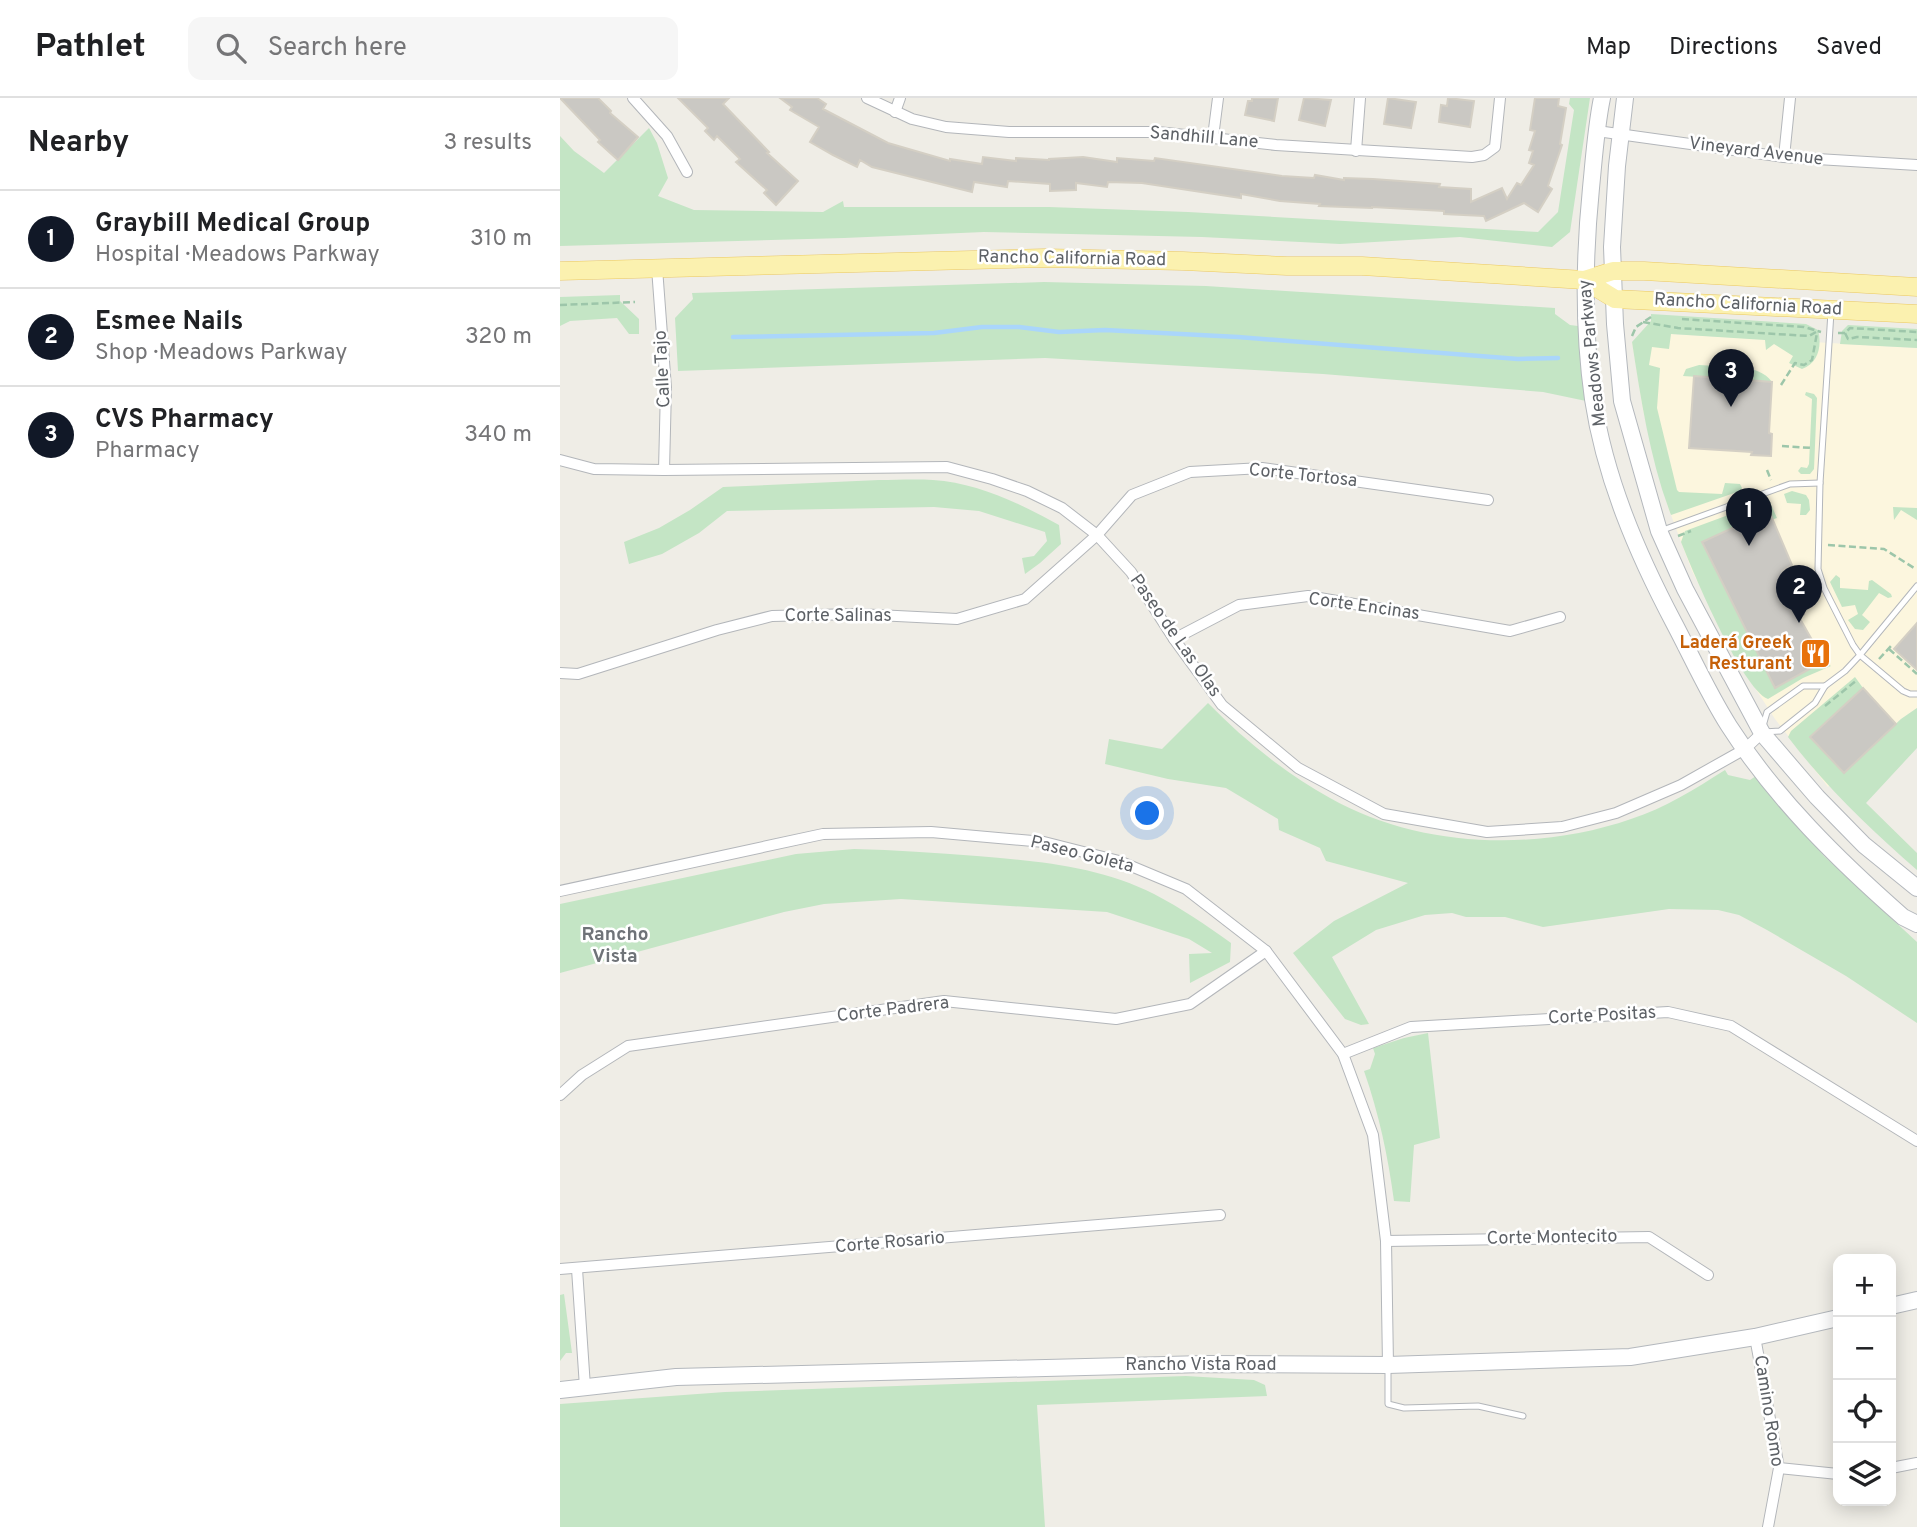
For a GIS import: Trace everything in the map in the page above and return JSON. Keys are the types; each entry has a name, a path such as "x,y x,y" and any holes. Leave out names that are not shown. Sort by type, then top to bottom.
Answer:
{"main road":[{"name":"Meadows Parkway","path":"1602,98 1584,280 1593,398 1599,431 1623,510 1646,569 1727,723 1745,749 1829,850 1903,918 1917,924"},
{"name":"Meadows Parkway","path":"1625,98 1612,247 1622,401 1660,531 1685,589 1762,733 1817,797 1864,845 1917,888"},
{"name":"Rancho California Road","path":"560,271 1045,258 1362,266 1584,280 1613,271 1917,287"},
{"name":"Rancho California Road","path":"1584,280 1615,299 1917,314"},
{"path":"1896,1306 1917,1300"},
{"name":"Rancho Vista Road","path":"560,1390 676,1377 1205,1364 1388,1365 1630,1357 1755,1337 1833,1319"}],"street":[{"path":"633,98 667,136 687,172"},
{"name":"Sandhill Lane","path":"867,98 895,112 946,127 1009,132 1158,132 1276,145 1420,155 1483,155 1495,147 1500,98"},
{"path":"895,112 900,98"},
{"path":"1213,137 1218,98"},
{"path":"1356,151 1360,98"},
{"path":"1784,157 1790,98"},
{"name":"Vineyard Avenue","path":"1597,131 1784,157 1917,165"},
{"name":"Calle Tajo","path":"657,268 666,388 664,471"},
{"name":"Paseo de Las Olas","path":"560,460 594,468 664,471 947,467 1027,491 1062,508 1097,535 1131,572 1174,639 1222,705 1298,768 1384,814 1487,832 1562,827 1616,813 1681,785 1745,749 1762,733"},
{"name":"Corte Tortosa","path":"1097,535 1132,495 1190,472 1262,468 1488,500"},
{"name":"Corte Salinas","path":"560,673 578,674 717,630 772,617 857,614 957,619 1026,599 1097,535"},
{"name":"Corte Encinas","path":"1174,639 1239,605 1308,596 1510,631 1560,617"},
{"name":"Paseo Goleta","path":"560,891 823,834 931,832 1044,842 1119,861 1186,889 1266,951 1343,1054 1373,1135 1386,1241 1388,1365"},
{"name":"Corte Padrera","path":"560,1095 582,1075 628,1046 944,1001 1116,1019 1153,1012 1190,1004 1266,951"},
{"name":"Corte Positas","path":"1343,1054 1411,1027 1668,1012 1731,1026 1917,1140"},
{"name":"Corte Rosario","path":"560,1269 1220,1215"},
{"name":"Corte Montecito","path":"1386,1241 1649,1237 1708,1275"},
{"path":"577,1269 585,1387"},
{"name":"Camino Romo","path":"1755,1337 1779,1468 1768,1527"},
{"path":"1896,1467 1917,1463"},
{"path":"1779,1468 1833,1473"}],"lane":[{"path":"1831,309 1820,483 1818,569 1830,600 1860,655 1903,691 1917,694"},
{"path":"1660,531 1790,484 1820,483"},
{"path":"1825,686 1803,686 1767,712 1762,733 1780,731 1815,703 1825,686 1860,655 1917,586"},
{"path":"1388,1365 1388,1404 1404,1408 1478,1406 1523,1416"}],"path":[{"path":"560,305 635,302"},
{"path":"1636,327 1651,317 1660,316"},
{"path":"1676,318 1713,323 1804,327 1816,332 1845,333 1850,328 1917,332"},
{"path":"1643,322 1678,328 1809,336 1816,332"},
{"path":"1781,386 1795,363 1804,365 1812,360 1816,332"},
{"path":"1845,333 1848,339 1857,337 1917,340"},
{"path":"1782,446 1812,448"},
{"path":"1828,545 1884,549 1914,568"},
{"path":"1889,649 1917,674"}],"shaded area":[{"path":"1671,334 1917,348 1917,708 1901,719 1828,787 1775,719 1737,660 1692,571 1668,507 1643,410 1632,342 1642,344"}],"green space":[{"path":"1570,98 1590,98 1570,232 1552,247 1460,237 1340,244 1202,237 984,232 560,246 560,136 574,151 604,173 649,128 657,143 668,178 658,196 694,210 823,212 843,201 844,207 1049,207 1188,212 1538,232 1558,212 1574,110 1569,104"},
{"path":"1044,282 1206,286 1555,308 1555,314 1570,325 1578,326 1586,401 1543,392 1323,374 1045,358 678,371 675,318 693,299 692,293"},
{"path":"620,295 620,301 639,319 639,334 629,334 617,318 570,321 560,326 560,297"},
{"path":"1651,314 1806,324 1818,330 1819,336 1816,358 1802,369 1789,363 1793,356 1774,344 1766,350 1765,340 1671,334 1669,349 1652,347 1649,365 1660,368 1657,408 1677,490 1722,494 1725,483 1740,484 1742,488 1671,515 1652,451 1632,342 1651,321"},
{"path":"1848,325 1917,329 1917,348 1840,344 1842,331"},
{"path":"1699,365 1749,368 1758,371 1772,382 1683,376 1686,369"},
{"path":"1806,392 1817,398 1814,469 1810,474 1801,474 1798,471 1801,467 1807,468 1809,464 1812,399 1805,395"},
{"path":"933,480 982,490 1059,525 1061,544 1025,574 1022,558 1034,556 1047,541 1045,532 979,511 934,507 727,511 699,533 662,554 629,564 624,542 659,528 723,487"},
{"path":"1792,491 1806,495 1809,500 1810,510 1806,515 1800,515 1801,504 1787,503 1784,494"},
{"path":"1769,500 1777,518 1702,543 1775,688 1824,661 1831,666 1803,678 1768,699 1757,691 1732,653 1681,542 1685,531"},
{"path":"1893,507 1917,508 1917,520 1901,510 1894,520"},
{"path":"1836,575 1840,578 1840,588 1868,590 1869,581 1872,580 1891,594 1892,597 1888,598 1879,593 1862,615 1870,622 1863,630 1855,629 1848,620 1858,614 1855,605 1842,607 1830,582"},
{"path":"1855,677 1863,688 1810,737 1844,773 1901,719 1917,708 1917,748 1866,803 1917,853 1917,870 1849,807 1788,737 1791,731"},
{"path":"1208,703 1266,755 1330,798 1364,815 1439,835 1478,840 1517,840 1594,830 1656,809 1725,770 1728,775 1750,780 1756,776 1824,856 1917,942 1917,1023 1846,976 1739,915 1718,910 1669,909 1543,927 1505,917 1466,917 1452,913 1425,915 1376,930 1332,957 1369,1024 1361,1025 1345,1019 1293,953 1334,921 1408,883 1326,861 1320,848 1279,830 1278,819 1226,788 1168,779 1105,764 1109,739 1162,749"},
{"path":"854,849 1023,860 1068,866 1112,877 1164,899 1231,943 1230,962 1190,983 1189,954 1212,953 1189,939 1107,912 901,899 824,904 784,912 560,973 560,904 796,854"},
{"path":"1428,1033 1440,1138 1414,1145 1410,1202 1394,1201 1382,1135 1364,1071 1370,1069 1375,1054 1373,1048"},
{"path":"564,1294 572,1353 566,1353 560,1361 560,1295"},
{"path":"1186,1376 1254,1380 1265,1385 1267,1396 1037,1405 1045,1527 560,1527 560,1404 725,1392"}],"building":[{"path":"560,98 598,98 610,113 638,137 618,160 598,142 600,140"},
{"path":"678,98 729,98 723,104 769,152 767,153 798,181 776,205 764,193 767,190 736,162 740,159 717,136 714,140 705,131 708,128"},
{"path":"780,98 817,98 826,104 823,109 888,143 950,161 982,164 983,157 1016,161 1016,158 1049,160 1083,157 1117,162 1117,158 1154,161 1155,158 1282,176 1314,178 1315,175 1344,180 1373,179 1440,184 1439,187 1471,189 1471,202 1502,188 1507,199 1517,183 1521,185 1534,165 1529,163 1533,151 1529,150 1535,131 1530,130 1535,98 1559,98 1558,106 1566,108 1562,145 1548,186 1552,189 1538,212 1524,203 1486,221 1484,216 1444,214 1444,211 1319,206 1320,204 1241,194 1241,198 1142,183 1108,182 1107,187 1076,183 1076,190 1050,191 1050,184 1008,181 1007,187 974,182 972,192 872,167 860,160 857,167 810,142 819,127 790,110 792,107"},
{"path":"1252,98 1278,98 1274,121 1245,115 1248,101 1252,101"},
{"path":"1304,98 1331,100 1325,126 1299,120"},
{"path":"1388,98 1416,102 1411,128 1384,124"},
{"path":"1448,98 1474,101 1470,127 1439,122 1441,105 1447,106"},
{"path":"1694,376 1772,382 1769,433 1772,434 1771,456 1751,455 1752,452 1689,448"},
{"path":"1769,511 1792,565 1782,571 1804,614 1799,617 1824,661 1775,688 1702,542"},
{"path":"1917,623 1917,670 1894,649"},
{"path":"1863,688 1896,724 1844,773 1810,737"}],"waterway":[{"path":"733,337 934,333 982,327 1019,327 1059,332 1105,330 1238,337 1518,359 1558,358"}],"place":[{"name":"CVS Pharmacy","path":"1731,407"},
{"name":"Graybill Medical Group","path":"1749,546"},
{"name":"Esmee Nails","path":"1799,623"},
{"name":"Laderá Greek Resturant","path":"1815,653"}],"district":[{"name":"Rancho Vista","path":"615,946"}]}
